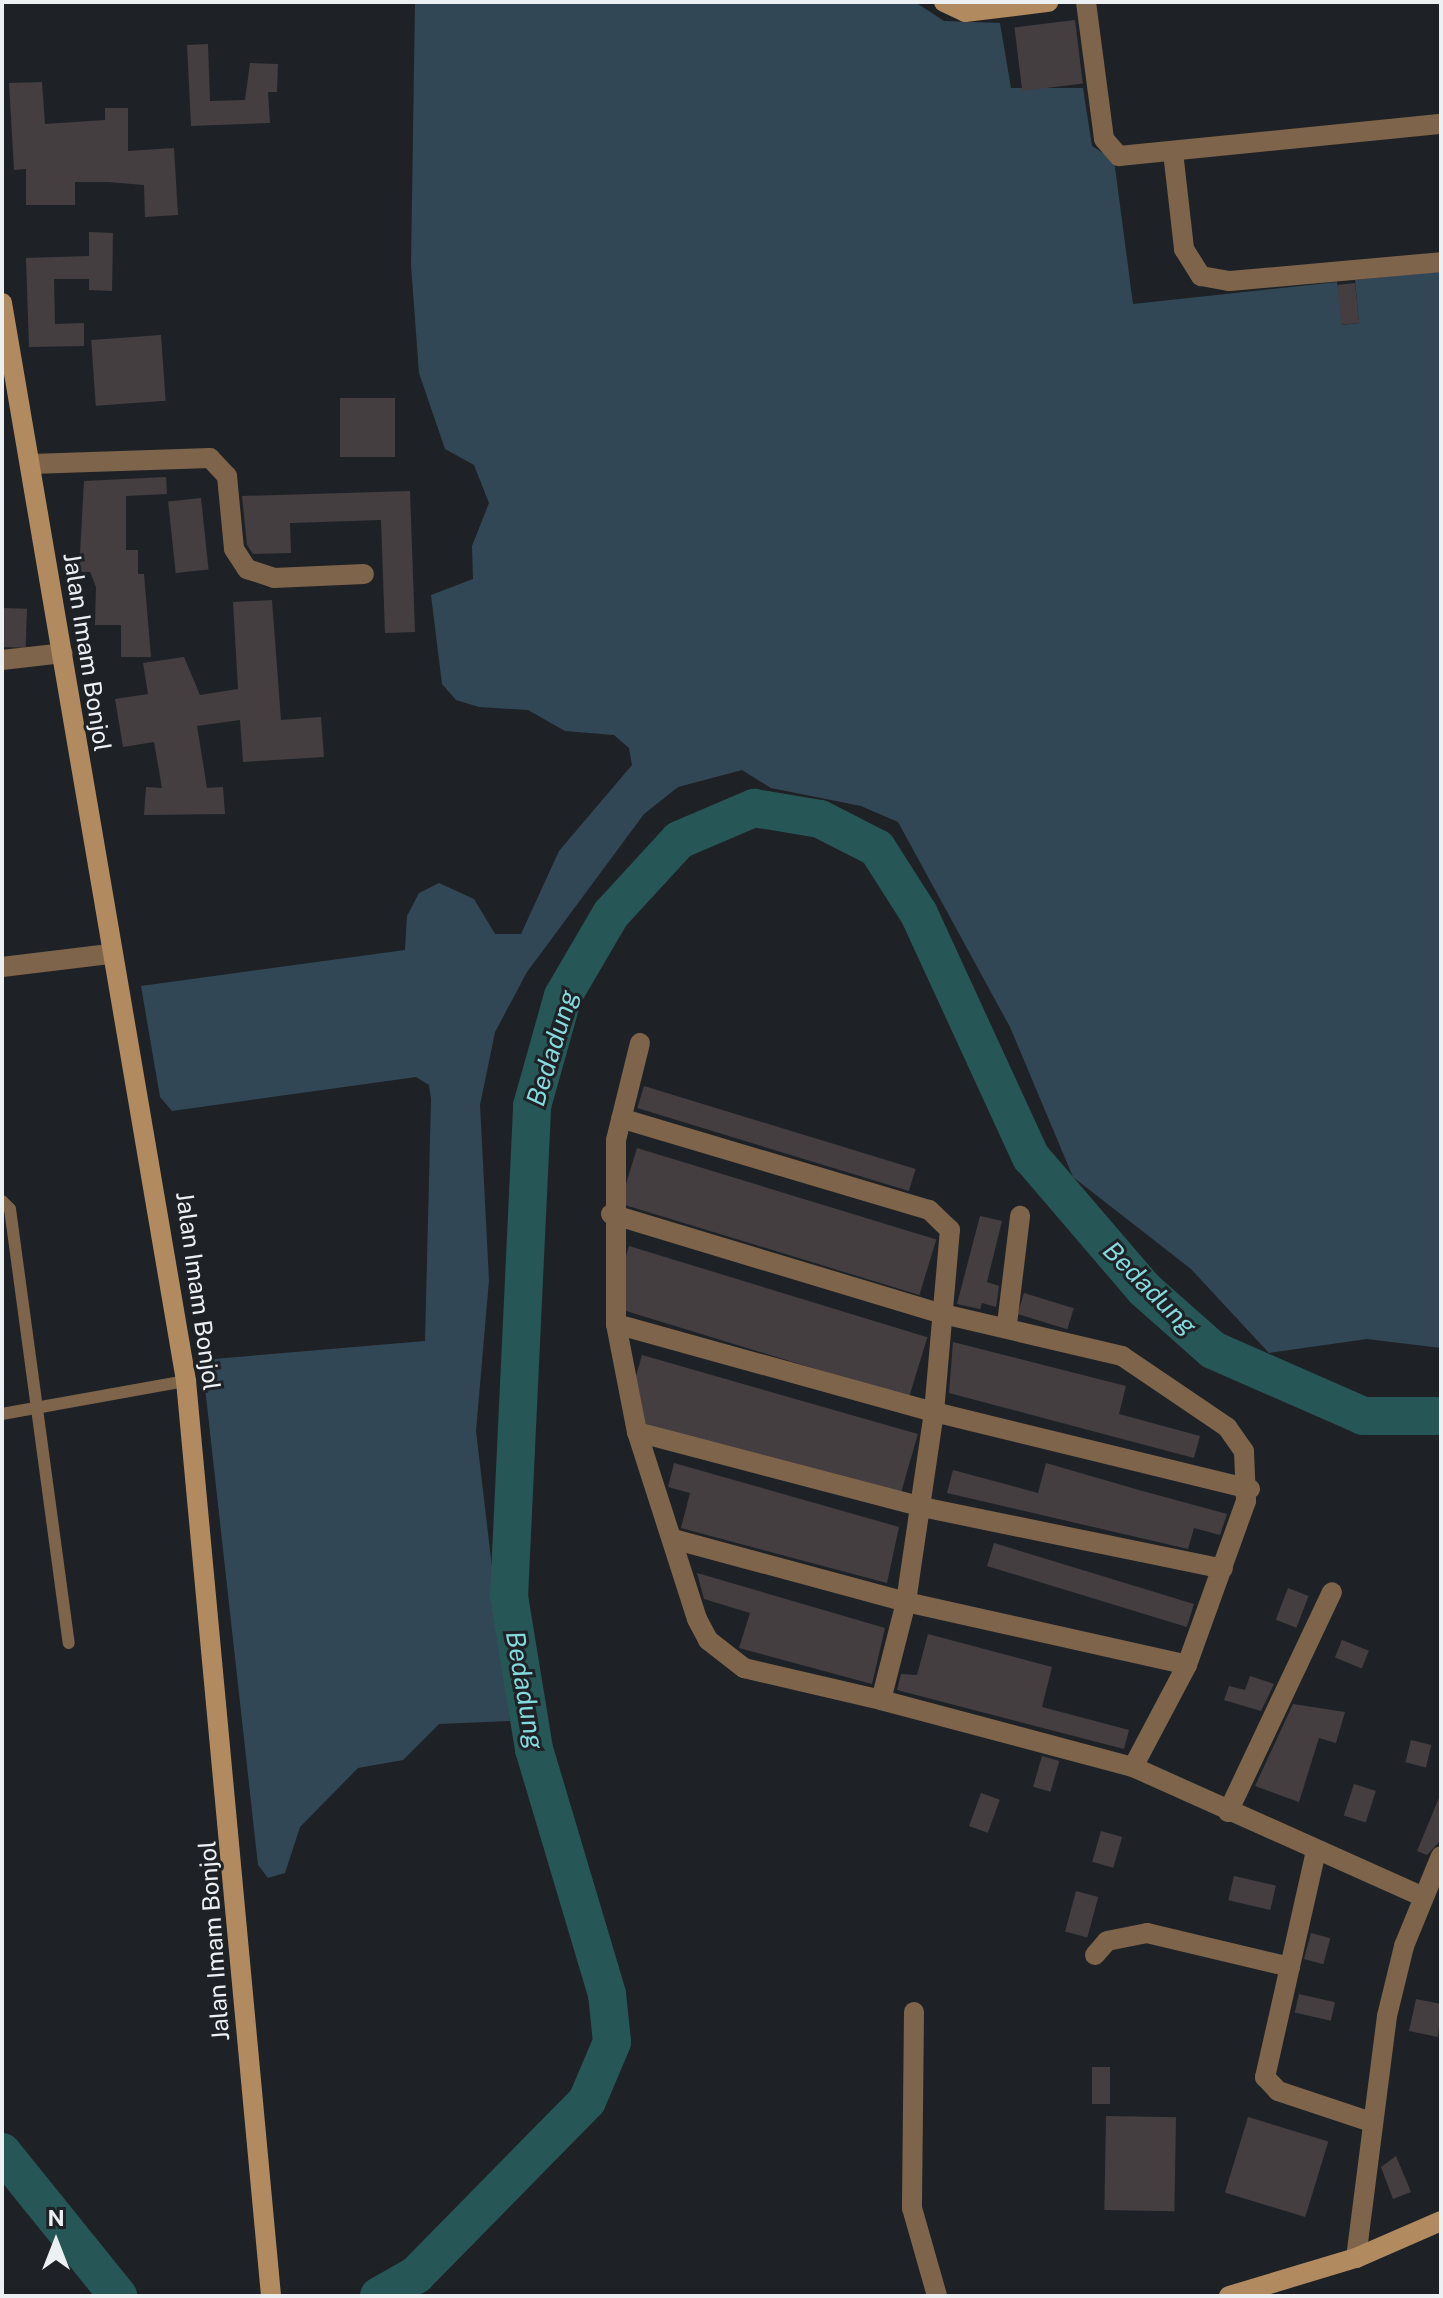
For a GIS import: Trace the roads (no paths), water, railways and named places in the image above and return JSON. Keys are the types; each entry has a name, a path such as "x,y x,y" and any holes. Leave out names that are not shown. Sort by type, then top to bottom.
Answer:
{"street":[{"path":"944,2 965,12 1048,2"},
{"path":"1086,2 1107,147 1119,156 1441,124"},
{"path":"1173,152 1184,249 1201,276 1230,281 1441,262"},
{"name":"Jalan Imam Bonjol","path":"2,303 63,653 109,954 140,1088 186,1381 211,1603 254,2153 271,2296"},
{"path":"31,464 210,458 227,476 234,549 247,569 274,578 364,574"},
{"path":"2,660 63,653"},
{"path":"2,967 109,954"},
{"path":"640,1043 621,1118 611,1214 616,1324 637,1432 697,1619 723,1656 1133,1767 1422,1896"},
{"path":"621,1118 941,1215 950,1230 922,1507 906,1602 881,1700"},
{"path":"611,1214 943,1314 1007,1324 1122,1356 1176,1387 1238,1439 1250,1489 1187,1665 1133,1767"},
{"path":"1007,1324 1020,1216"},
{"path":"616,1324 934,1412 1250,1489"},
{"path":"637,1432 922,1507 1223,1569"},
{"path":"673,1539 906,1602 1187,1665"},
{"path":"1228,1812 1332,1592"},
{"path":"1316,1851 1266,2082 1368,2121"},
{"path":"1356,2258 1368,2121 1387,2016 1422,1896 1441,1856"},
{"path":"1095,1955 1107,1941 1147,1933 1290,1967"},
{"path":"914,2012 912,2208 937,2296"},
{"path":"1229,2296 1356,2258 1441,2221"}],"lane":[{"path":"2,1201 10,1209 33,1412 69,1643"},
{"path":"2,1414 33,1412 186,1381"}],"waterway":[{"name":"Bedadung","path":"379,2296 416,2275 587,2101 612,2042 607,1994 534,1749 509,1597 532,1106 563,996 611,914 679,840 754,808 820,819 877,848 919,914 1031,1157 1144,1289 1213,1350 1363,1416 1441,1416"},
{"name":"Bedadung","path":"2,2152 118,2296"}]}
